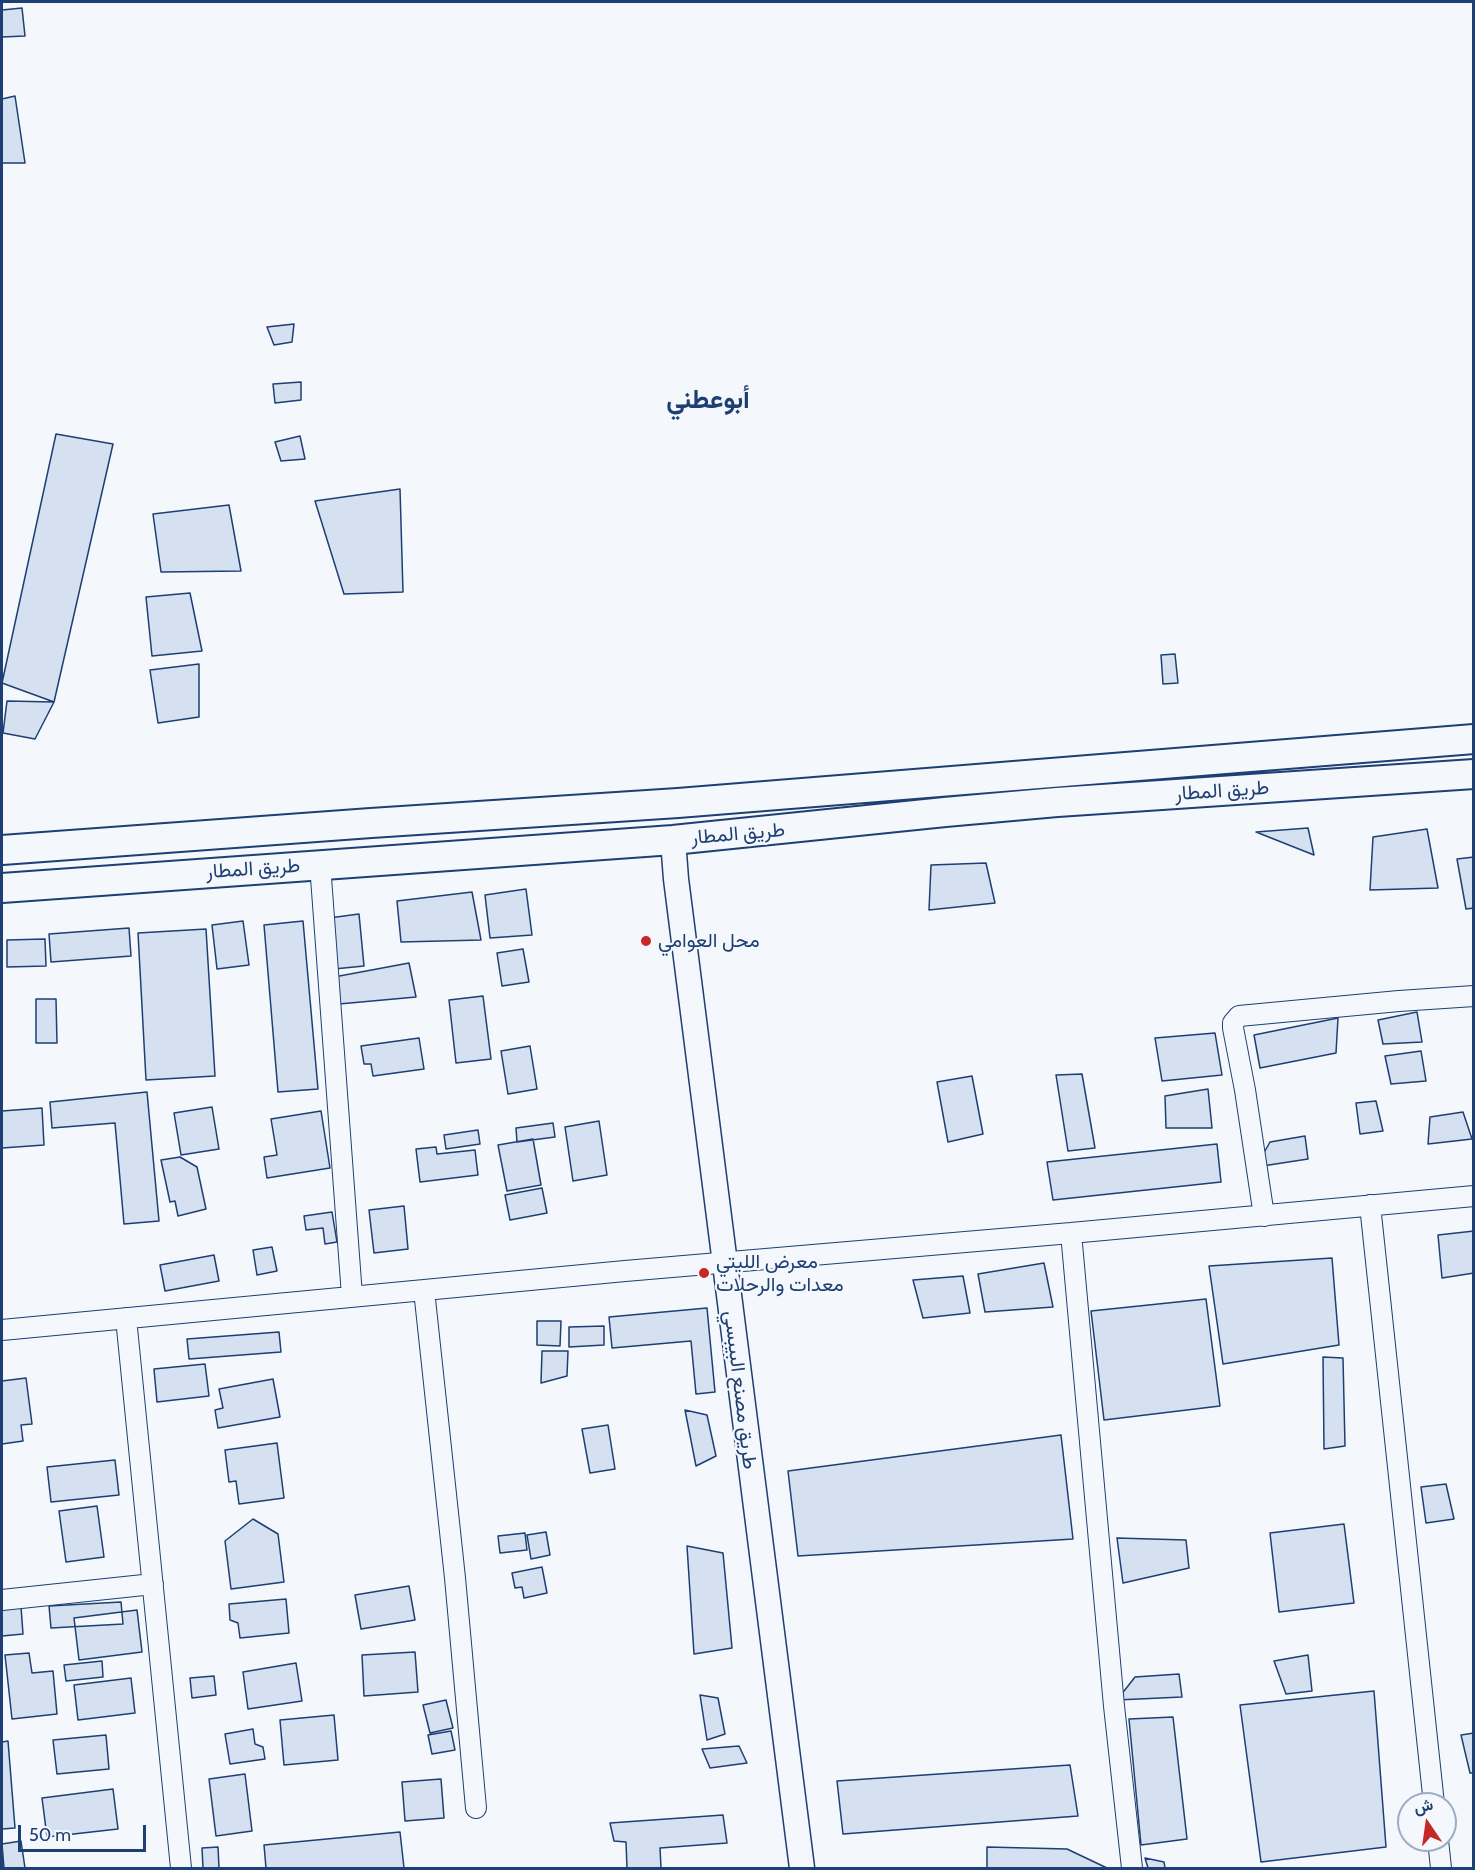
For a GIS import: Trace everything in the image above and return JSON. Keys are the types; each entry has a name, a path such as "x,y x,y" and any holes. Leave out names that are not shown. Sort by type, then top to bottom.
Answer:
{"highway":[{"path":"1466,740 1470,774"},
{"name":"طريق المطار","path":"2,850 678,803 1466,740"},
{"name":"طريق المطار","path":"2,888 673,840 1012,806 1470,774"}],"main road":[{"name":"طريق مصنع البيبسي","path":"673,840 675,873 723,1263 802,1869"}],"street":[{"path":"320,864 352,1296"},
{"path":"1263,1216 1245,1090 1233,1028 1236,1019 1239,1016 1473,996"},
{"path":"2,1330 352,1296 1473,1196"},
{"path":"1370,1205 1433,1792"},
{"path":"1071,1233 1114,1706 1132,1869"},
{"path":"424,1290 455,1578 476,1808"},
{"path":"126,1318 181,1869"},
{"path":"2,1600 153,1584"},
{"path":"1439,1852 1441,1869"}],"building":[{"path":"22,8 25,36 2,37 2,10"},
{"path":"15,96 25,163 2,163 2,99"},
{"path":"294,324 292,342 274,345 267,327"},
{"path":"301,382 301,400 275,403 273,384"},
{"path":"56,434 113,444 54,702 2,683"},
{"path":"300,436 305,459 281,461 275,442"},
{"path":"400,489 403,592 344,594 315,501"},
{"path":"229,505 241,571 161,572 153,514"},
{"path":"190,593 202,651 152,656 146,597"},
{"path":"1175,654 1178,683 1163,684 1161,655"},
{"path":"199,664 199,717 158,723 150,670"},
{"path":"7,701 54,702 35,739 3,733"},
{"path":"1308,828 1314,855 1256,832"},
{"path":"1427,829 1438,888 1370,890 1373,837"},
{"path":"1474,857 1474,908 1466,909 1457,859"},
{"path":"986,863 995,903 929,910 931,865"},
{"path":"526,889 532,935 490,938 485,895"},
{"path":"472,892 481,940 401,942 397,901"},
{"path":"359,914 364,966 334,969 329,918"},
{"path":"243,921 249,965 217,969 212,925"},
{"path":"303,921 318,1089 278,1092 264,925"},
{"path":"129,928 131,956 51,962 49,934"},
{"path":"206,929 215,1076 146,1080 138,933"},
{"path":"45,939 46,966 7,967 7,940"},
{"path":"523,949 529,982 502,986 497,953"},
{"path":"409,963 416,997 339,1004 334,977"},
{"path":"483,996 491,1059 456,1063 449,1000"},
{"path":"36,999 56,999 57,1043 36,1043"},
{"path":"1417,1012 1422,1042 1383,1044 1378,1020"},
{"path":"1338,1018 1336,1053 1260,1068 1254,1035"},
{"path":"1215,1033 1222,1075 1162,1081 1155,1038"},
{"path":"419,1038 424,1069 373,1076 371,1064 364,1064 361,1046"},
{"path":"530,1046 537,1089 508,1094 501,1051"},
{"path":"1421,1051 1426,1081 1391,1084 1385,1056"},
{"path":"1082,1074 1095,1148 1068,1151 1056,1075"},
{"path":"972,1076 983,1134 948,1142 937,1082"},
{"path":"1208,1089 1212,1128 1166,1128 1165,1096"},
{"path":"147,1092 159,1221 124,1224 115,1123 52,1128 50,1102"},
{"path":"1376,1101 1383,1131 1360,1134 1356,1103"},
{"path":"212,1107 219,1149 181,1155 174,1113"},
{"path":"42,1108 44,1145 2,1148 2,1111"},
{"path":"321,1111 330,1168 267,1178 264,1157 277,1155 271,1119"},
{"path":"1463,1112 1472,1139 1428,1144 1430,1117"},
{"path":"599,1121 607,1175 573,1181 565,1127"},
{"path":"553,1123 555,1137 517,1142 516,1128"},
{"path":"478,1130 480,1144 446,1149 444,1135"},
{"path":"1305,1136 1308,1159 1256,1167 1270,1142"},
{"path":"533,1139 541,1185 507,1191 498,1145"},
{"path":"1217,1144 1221,1182 1053,1200 1047,1162"},
{"path":"436,1147 437,1154 475,1150 478,1175 420,1182 416,1149"},
{"path":"180,1157 197,1167 206,1209 178,1216 175,1201 170,1202 161,1160"},
{"path":"542,1188 547,1213 510,1220 505,1195"},
{"path":"404,1206 408,1249 374,1253 369,1210"},
{"path":"332,1212 337,1242 325,1244 323,1228 306,1230 304,1216"},
{"path":"1474,1231 1474,1273 1442,1278 1438,1235"},
{"path":"272,1247 277,1271 257,1275 253,1250"},
{"path":"214,1255 219,1281 165,1291 160,1265"},
{"path":"1332,1258 1339,1345 1223,1364 1209,1266"},
{"path":"1044,1263 1053,1307 985,1312 978,1274"},
{"path":"963,1276 970,1313 923,1318 913,1280"},
{"path":"1206,1299 1220,1406 1104,1420 1091,1311"},
{"path":"707,1308 715,1392 696,1394 691,1341 612,1348 609,1317"},
{"path":"537,1321 561,1321 560,1346 537,1345"},
{"path":"604,1326 604,1345 569,1347 569,1327"},
{"path":"279,1332 281,1352 189,1359 187,1339"},
{"path":"542,1351 568,1351 567,1376 541,1383"},
{"path":"1323,1357 1343,1358 1345,1446 1324,1449"},
{"path":"205,1364 209,1396 157,1402 154,1369"},
{"path":"26,1378 32,1424 21,1425 23,1441 2,1444 2,1381"},
{"path":"273,1379 280,1417 218,1428 215,1410 223,1408 219,1389"},
{"path":"685,1410 707,1415 716,1456 696,1466"},
{"path":"608,1425 615,1469 590,1473 582,1429"},
{"path":"1061,1435 1073,1539 798,1556 788,1471"},
{"path":"277,1443 284,1498 239,1504 236,1481 229,1482 225,1450"},
{"path":"115,1460 119,1495 51,1502 47,1467"},
{"path":"1446,1484 1454,1519 1426,1523 1421,1487"},
{"path":"97,1506 104,1557 66,1562 59,1511"},
{"path":"253,1519 278,1534 284,1582 231,1589 225,1541"},
{"path":"1344,1524 1354,1603 1279,1612 1270,1533"},
{"path":"546,1532 550,1555 531,1559 527,1535"},
{"path":"525,1533 527,1550 500,1553 498,1536"},
{"path":"1117,1538 1186,1540 1189,1568 1123,1583"},
{"path":"687,1546 723,1553 732,1648 694,1654"},
{"path":"542,1567 547,1593 524,1598 522,1587 515,1588 512,1573"},
{"path":"409,1586 415,1620 361,1629 355,1595"},
{"path":"286,1599 289,1633 240,1638 238,1623 230,1620 229,1604"},
{"path":"121,1602 123,1624 51,1628 49,1606"},
{"path":"21,1607 23,1634 2,1636 2,1608"},
{"path":"137,1610 142,1652 79,1660 74,1618"},
{"path":"415,1652 418,1692 364,1696 362,1655"},
{"path":"29,1653 32,1673 53,1671 57,1714 12,1719 5,1655"},
{"path":"1308,1655 1312,1691 1286,1694 1274,1661"},
{"path":"102,1661 103,1677 66,1681 64,1665"},
{"path":"296,1663 302,1701 248,1709 243,1672"},
{"path":"1179,1674 1182,1697 1117,1700 1135,1677"},
{"path":"214,1676 216,1695 192,1698 190,1678"},
{"path":"131,1678 135,1713 78,1720 74,1685"},
{"path":"1374,1691 1386,1847 1261,1862 1240,1705"},
{"path":"700,1695 718,1698 725,1734 707,1740"},
{"path":"446,1700 453,1728 430,1733 423,1705"},
{"path":"334,1715 338,1760 284,1765 280,1720"},
{"path":"1173,1717 1187,1839 1141,1845 1129,1719"},
{"path":"253,1729 255,1744 263,1747 265,1759 230,1764 225,1734"},
{"path":"451,1731 455,1750 432,1754 428,1735"},
{"path":"1474,1733 1474,1773 1470,1773 1461,1735"},
{"path":"106,1735 109,1769 57,1774 53,1740"},
{"path":"8,1741 15,1828 2,1829 2,1742"},
{"path":"739,1746 747,1763 710,1768 702,1749"},
{"path":"1070,1765 1078,1816 843,1834 837,1781"},
{"path":"245,1774 252,1831 216,1836 209,1779"},
{"path":"441,1779 444,1818 405,1821 402,1782"},
{"path":"113,1789 118,1829 47,1837 42,1798"},
{"path":"723,1815 727,1843 660,1848 661,1868 627,1868 626,1842 614,1841 610,1823"},
{"path":"400,1832 404,1868 266,1868 264,1845"},
{"path":"21,1841 25,1868 4,1868 2,1844"},
{"path":"218,1847 219,1868 203,1868 202,1848"},
{"path":"987,1847 1067,1849 1107,1868 987,1868"},
{"path":"1145,1858 1164,1862 1165,1868 1148,1868"}],"place":[{"name":"محل العوامي","path":"646,941"},
{"name":"معرض الليتي معدات والرحلات","path":"704,1273"}],"district":[{"name":"أبوعطني","path":"708,400"}]}
